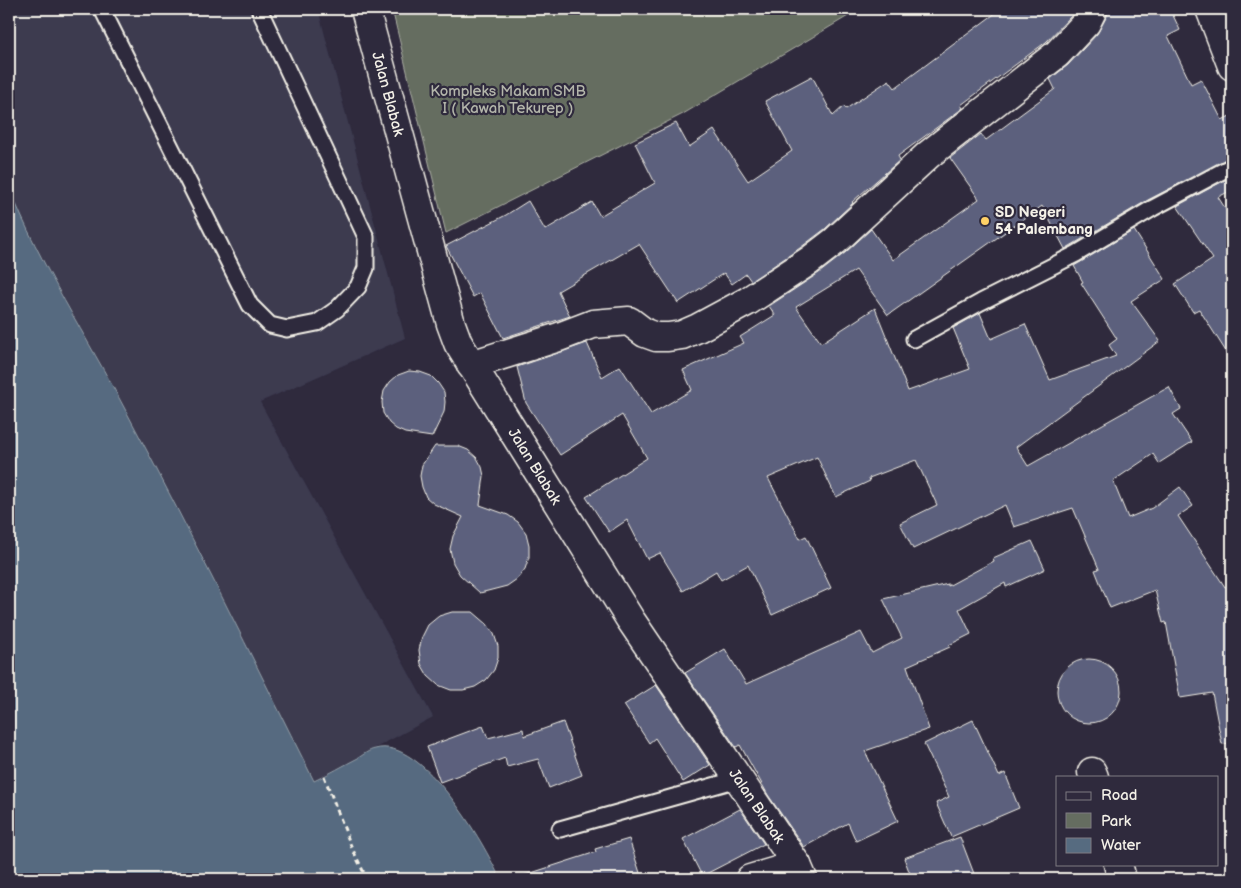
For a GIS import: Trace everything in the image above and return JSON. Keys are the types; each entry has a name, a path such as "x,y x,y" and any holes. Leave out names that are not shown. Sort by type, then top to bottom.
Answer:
{"street":[{"name":"Jalan Blabak","path":"365,9 450,324 458,343 630,619 800,872"},
{"path":"471,364 552,340 593,324 629,321 645,333 656,337 682,335 748,301 823,251 928,155 1057,54 1086,23 1094,9"},
{"path":"1210,9 1232,66"},
{"path":"1119,866 1122,879"},
{"path":"750,879 800,872"}],"lane":[{"path":"102,9 250,305 270,325 287,329 317,323 337,310 358,287 366,268 366,237 259,9"},
{"path":"914,339 981,302 1076,254 1153,208 1232,166"},
{"path":"560,829 738,779"}],"path":[{"path":"324,776 351,846 367,879"}],"shaded area":[{"path":"9,9 318,9 405,338 260,402 433,717 314,781 194,540 26,228 9,187"}],"green space":[{"name":"Kompleks Makam SMB I ( Kawah Tekurep )","path":"392,9 860,9 683,114 446,233"}],"water":[{"path":"9,187 49,273 150,457 314,781 375,749 393,749 412,758 450,796 481,842 500,879 9,879"}],"building":[{"path":"1001,9 1076,9 1046,42 961,105 963,108 898,156 900,160 852,202 825,229 751,281 746,274 732,284 724,273 678,303 639,244 558,291 570,316 503,338 480,293 473,297 446,246 506,215 528,201 545,230 592,202 600,216 655,183 635,143 676,123 689,147 714,130 748,181 792,151 765,101 812,76 833,116 844,106 846,109 889,80 895,88"},
{"path":"1109,9 1170,9 1180,30 1168,36 1191,84 1201,79 1222,120 1232,115 1232,157 1148,200 1065,249 1042,206 888,315 856,270 796,307 821,343 875,308 908,391 970,369 953,328 980,313 991,339 1025,324 1050,380 1116,356 1109,345 1117,339 1081,283 1083,282 1074,266 1134,230 1165,279 1131,301 1160,341 1016,447 1028,466 1169,387 1181,409 1173,414 1192,442 1159,463 1153,454 1113,481 1128,518 1152,508 1180,487 1193,506 1178,516 1225,587 1232,586 1232,743 1222,744 1212,693 1180,698 1166,622 1163,623 1155,590 1110,608 1095,570 1099,569 1073,508 1014,527 1005,505 913,549 900,523 937,505 916,460 869,478 870,481 836,497 817,457 768,478 800,539 806,536 831,588 772,615 748,565 721,580 716,571 683,591 660,553 647,559 627,520 609,532 586,497 647,458 622,415 560,455 526,403 517,367 587,343 602,377 620,366 651,414 692,390 683,370 744,343 740,337 775,315 769,306 819,273 871,229 893,260 979,199 950,158 981,134 986,140 1055,89 1050,79 1068,65 1097,34"},
{"path":"1232,176 1232,190 1218,197 1232,219 1232,361 1199,309 1193,312 1175,284 1213,259 1177,206"},
{"path":"409,371 431,376 444,392 444,412 432,437 405,433 396,429 389,423 383,413 384,391 398,375"},
{"path":"435,446 458,446 468,450 477,458 484,476 480,505 508,515 518,522 526,533 529,557 525,569 517,579 507,586 480,593 460,575 453,563 450,549 453,536 463,517 434,504 426,497 420,476 422,465"},
{"path":"1032,541 1045,569 1006,587 1005,583 959,609 971,634 949,645 950,647 907,666 929,729 865,751 898,821 856,841 848,823 804,847 768,795 740,745 736,747 685,673 725,649 746,684 861,632 872,653 902,638 883,599 948,584 948,586 994,561 993,558"},
{"path":"452,612 473,612 487,624 494,634 498,646 498,658 494,670 486,680 475,687 463,690 451,690 438,685 428,676 421,664 419,650 422,637 428,625 439,616"},
{"path":"1089,659 1107,665 1115,673 1121,691 1115,709 1107,717 1089,723 1071,717 1063,709 1057,691 1063,673 1071,665"},
{"path":"656,685 710,765 683,782 655,738 649,743 624,705"},
{"path":"973,720 999,776 1005,773 1019,808 951,837 936,803 949,797 924,744"},
{"path":"563,722 582,775 549,788 538,759 507,767 505,758 440,782 427,747 483,726 488,738 523,729 524,736"},
{"path":"740,809 764,844 702,876 683,839"},
{"path":"960,837 976,879 912,879 904,858"},
{"path":"629,839 642,879 526,879 525,875 596,852 595,849"}],"place":[{"name":"SD Negeri 54 Palembang","path":"985,221"}]}
